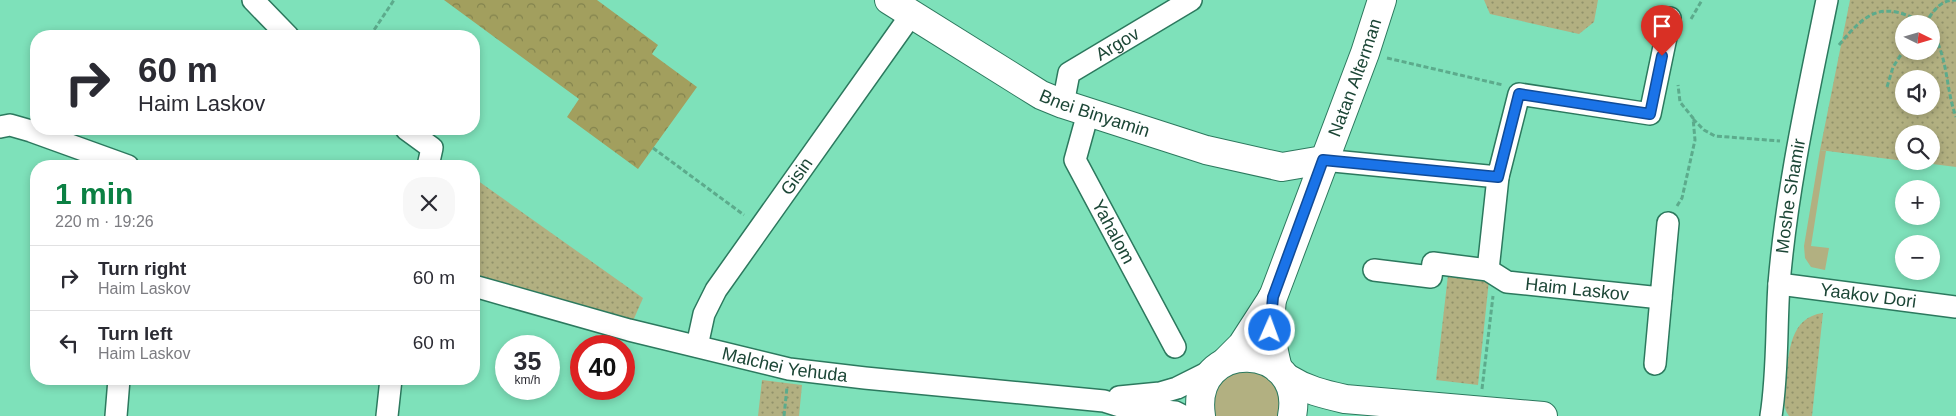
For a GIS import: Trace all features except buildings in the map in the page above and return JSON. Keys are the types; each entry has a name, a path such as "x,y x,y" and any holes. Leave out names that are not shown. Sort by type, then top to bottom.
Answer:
{"street":[{"path":"253,0 282,30"},
{"name":"Bnei Binyamin","path":"889,0 1040,95 1062,104 1206,150 1282,167 1323,160"},
{"name":"Argov","path":"1062,104 1069,73 1191,0"},
{"name":"Natan Alterman","path":"1292,416 1294,406 1292,390 1282,374 1271,342 1270,319 1273,297 1323,160 1365,53 1382,0"},
{"name":"Moshe Shamir","path":"1771,416 1775,395 1779,284 1790,192 1798,142 1827,0"},
{"name":"Gisin","path":"697,346 704,314 716,290 911,15"},
{"path":"1492,273 1498,177 1519,94 1650,114 1679,21"},
{"name":"Yahalom","path":"1088,113 1075,160 1176,347"},
{"path":"0,127 10,125 30,131"},
{"path":"42,135 111,160"},
{"path":"411,135 430,157"},
{"path":"1323,160 1498,177"},
{"path":"1655,364 1668,223"},
{"name":"Haim Laskov","path":"1374,270 1431,276 1432,263 1492,273 1507,282 1661,298"},
{"name":"Yaakov Dori","path":"1779,284 1956,307"},
{"name":"Malchei Yehuda","path":"480,288 629,330 789,369 1104,401 1123,407 1175,412 1183,416"},
{"name":"Natan Alterman","path":"1201,416 1199,400 1201,389 1206,379 1242,345 1273,297"},
{"path":"1219,366 1240,357 1256,358 1268,362 1282,374 1317,393 1345,399 1543,416"},
{"name":"Malchei Yehuda","path":"1104,401 1122,396 1160,393 1177,388 1219,366"},
{"path":"116,416 119,385"},
{"path":"387,416 390,385"},
{"path":"1760,416 1775,395"}],"path":[{"path":"374,30 394,0"},
{"path":"1679,21 1702,0"},
{"path":"1931,15 1937,7 1945,1 1956,0"},
{"path":"1837,47 1864,15 1878,7"},
{"path":"1900,8 1913,15"},
{"path":"1940,50 1948,74 1956,117"},
{"path":"1365,53 1507,86 1519,94"},
{"path":"1887,87 1893,67 1898,60"},
{"path":"1678,82 1680,102 1704,130 1715,136 1798,142"},
{"path":"1668,223 1682,198 1689,169 1695,140 1693,118"},
{"path":"653,148 761,228"},
{"path":"1480,410 1492,273"},
{"path":"784,416 789,369"}],"shaded area":[{"path":"1484,0 1598,0 1594,22 1579,34 1490,14"},
{"path":"1850,0 1956,0 1956,167 1940,165 1940,125 1895,125 1895,160 1820,150"},
{"path":"1820,150 1826,151 1811,246 1829,248 1825,270 1811,267 1805,258 1804,246"},
{"path":"480,182 643,298 629,330 480,288"},
{"path":"1448,275 1489,280 1478,385 1436,380"},
{"path":"1823,313 1812,416 1789,416 1785,408 1784,398 1788,357 1793,337 1804,321 1812,316"},
{"path":"1248,369 1265,377 1275,385 1279,397 1279,416 1214,416 1214,393 1227,375"},
{"path":"762,380 802,385 799,416 758,416"}],"green space":[{"path":"444,0 597,0 658,45 652,54 697,87 638,169 567,117 579,99"}],"route":[{"path":"1270,330 1273,297 1323,160 1498,177 1519,94 1650,114 1662,56"}]}
